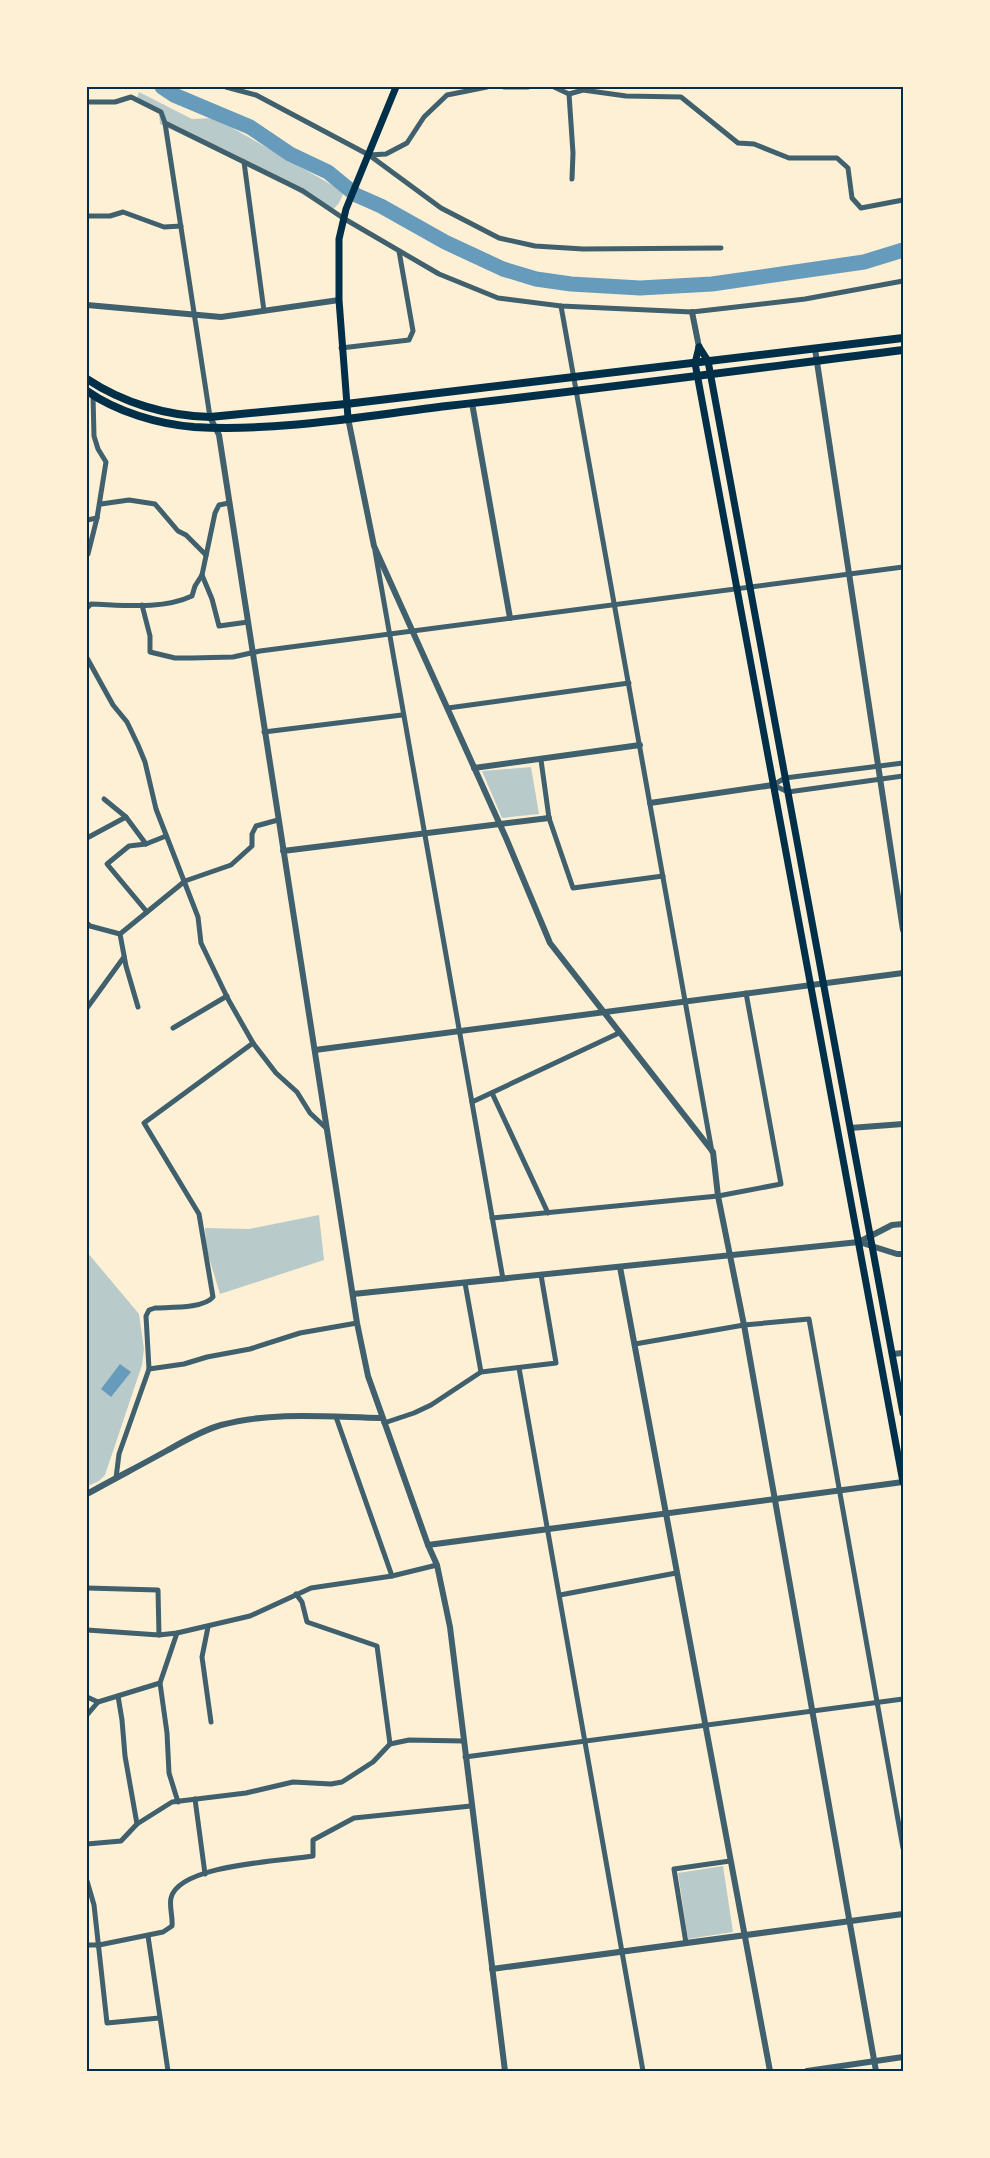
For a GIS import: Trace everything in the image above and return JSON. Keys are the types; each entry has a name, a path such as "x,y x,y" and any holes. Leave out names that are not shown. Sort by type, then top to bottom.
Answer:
{"highway":[{"path":"87,379 100,387 154,409 192,417 210,417 346,404 903,338"},
{"path":"90,394 153,420 177,425 250,428 903,351"}],"main road":[{"path":"348,418 341,348 339,239 346,209 396,87"},
{"path":"699,347 708,361 903,1413"},
{"path":"699,347 695,363 697,376 903,1482"}],"street":[{"path":"226,87 256,95 368,157 441,208 499,237 536,246 583,249 721,248"},
{"path":"256,95 258,87"},
{"path":"368,157 386,154 407,143 424,117 447,95 487,87"},
{"path":"504,87 528,87"},
{"path":"554,87 569,94 583,90 626,96 681,97 738,143 754,144 789,158 837,158 848,168 852,198 861,208 903,200"},
{"path":"569,94 573,153 572,178"},
{"path":"87,102 115,102 131,97 161,112 165,123 210,417 219,435 357,1323 368,1376 437,1565 450,1627 505,2071"},
{"path":"165,123 303,191 343,218 439,274 498,298 561,306 692,312 805,299 903,281"},
{"path":"244,162 264,311"},
{"path":"87,216 110,216 123,212 164,227 181,226"},
{"path":"341,348 409,340 413,332 399,251"},
{"path":"87,305 221,317 339,300"},
{"path":"561,306 713,1152 718,1196 744,1325 876,2071"},
{"path":"692,312 699,347"},
{"path":"815,349 903,930"},
{"path":"88,554 101,504 106,462 94,436 90,394"},
{"path":"472,403 510,618"},
{"path":"348,418 374,546 402,716 503,1279"},
{"path":"101,504 129,500 155,504 178,531 186,535 206,555"},
{"path":"87,608 91,604 142,604 182,600 192,596 195,585 202,576 214,513 219,505 229,503"},
{"path":"87,520 97,518"},
{"path":"374,546 500,825 549,943 713,1152"},
{"path":"142,604 150,636 150,652 183,658 233,657 252,652 903,567"},
{"path":"202,576 212,599 219,626 248,622"},
{"path":"87,658 113,705 127,722 138,745 166,836 198,917 201,943 227,996 253,1042 276,1073 297,1092 310,1113 326,1128"},
{"path":"448,708 628,683"},
{"path":"264,732 402,716"},
{"path":"474,768 639,745"},
{"path":"541,760 549,818 573,888 663,876"},
{"path":"650,803 773,785 785,778 903,763"},
{"path":"773,785 788,792 903,776"},
{"path":"104,799 126,818 146,844"},
{"path":"87,838 126,818"},
{"path":"283,851 549,818"},
{"path":"120,934 185,881 231,865 252,846 252,834 256,826 278,820"},
{"path":"147,912 107,864 129,846 146,844 166,836"},
{"path":"87,923 90,926 120,934"},
{"path":"120,934 138,1007"},
{"path":"87,1008 124,957"},
{"path":"315,1050 903,973"},
{"path":"492,1218 718,1196 781,1184 746,993"},
{"path":"173,1028 227,996"},
{"path":"472,1102 619,1033"},
{"path":"116,1479 119,1454 148,1369 146,1316 148,1310 200,1305 213,1298 199,1214 144,1123 253,1042"},
{"path":"492,1093 548,1213"},
{"path":"850,1128 903,1124"},
{"path":"353,1294 859,1242 892,1225 903,1224"},
{"path":"859,1242 903,1254"},
{"path":"620,1267 770,2071"},
{"path":"87,1494 220,1425 258,1419 322,1416 383,1420 423,1409 481,1372 556,1363 541,1275"},
{"path":"465,1283 481,1372"},
{"path":"635,1344 744,1325 809,1319 903,1848"},
{"path":"148,1369 184,1364 250,1349 300,1333 357,1323"},
{"path":"892,1354 903,1353"},
{"path":"519,1368 642,2071"},
{"path":"336,1417 392,1576"},
{"path":"428,1545 903,1482"},
{"path":"87,1630 159,1635 177,1633 250,1616 311,1588 392,1576 437,1565"},
{"path":"560,1595 676,1573"},
{"path":"87,1588 158,1590 159,1635"},
{"path":"296,1593 302,1602 307,1622 377,1646 390,1744"},
{"path":"208,1627 202,1657 211,1722"},
{"path":"177,1633 160,1683 166,1724 169,1773 178,1802"},
{"path":"87,1714 98,1702 160,1683"},
{"path":"118,1696 123,1720 125,1756 137,1824"},
{"path":"87,1697 98,1702"},
{"path":"465,1757 903,1699"},
{"path":"87,1844 121,1840 137,1824 172,1802 246,1792 293,1782 330,1784 342,1782 373,1762 390,1744 409,1740 463,1741"},
{"path":"195,1799 205,1874"},
{"path":"87,1945 99,1945 164,1932 172,1926 171,1899 182,1883 227,1866 314,1856 313,1840 354,1818 471,1806"},
{"path":"687,1943 674,1869 730,1861"},
{"path":"87,1881 94,1905 107,2023 159,2018"},
{"path":"492,1969 903,1914"},
{"path":"148,1936 168,2071"},
{"path":"807,2071 903,2057"}],"shaded area":[{"path":"139,92 192,119 215,118 344,192 339,203 331,212 287,185 160,124 159,112 136,101"},
{"path":"531,767 539,814 502,818 482,771"},
{"path":"319,1215 324,1260 220,1294 207,1251 205,1228 249,1229"},
{"path":"87,1252 139,1314 144,1349 142,1365 105,1475 88,1486"},
{"path":"723,1866 733,1932 688,1939 678,1873"}],"water":[{"path":"120,1364 131,1372 111,1397 101,1389"}],"waterway":[{"path":"162,87 174,95 250,127 290,154 328,172 356,195 381,206 445,242 503,269 536,279 571,284 640,288 712,284 864,262 903,250"}]}
